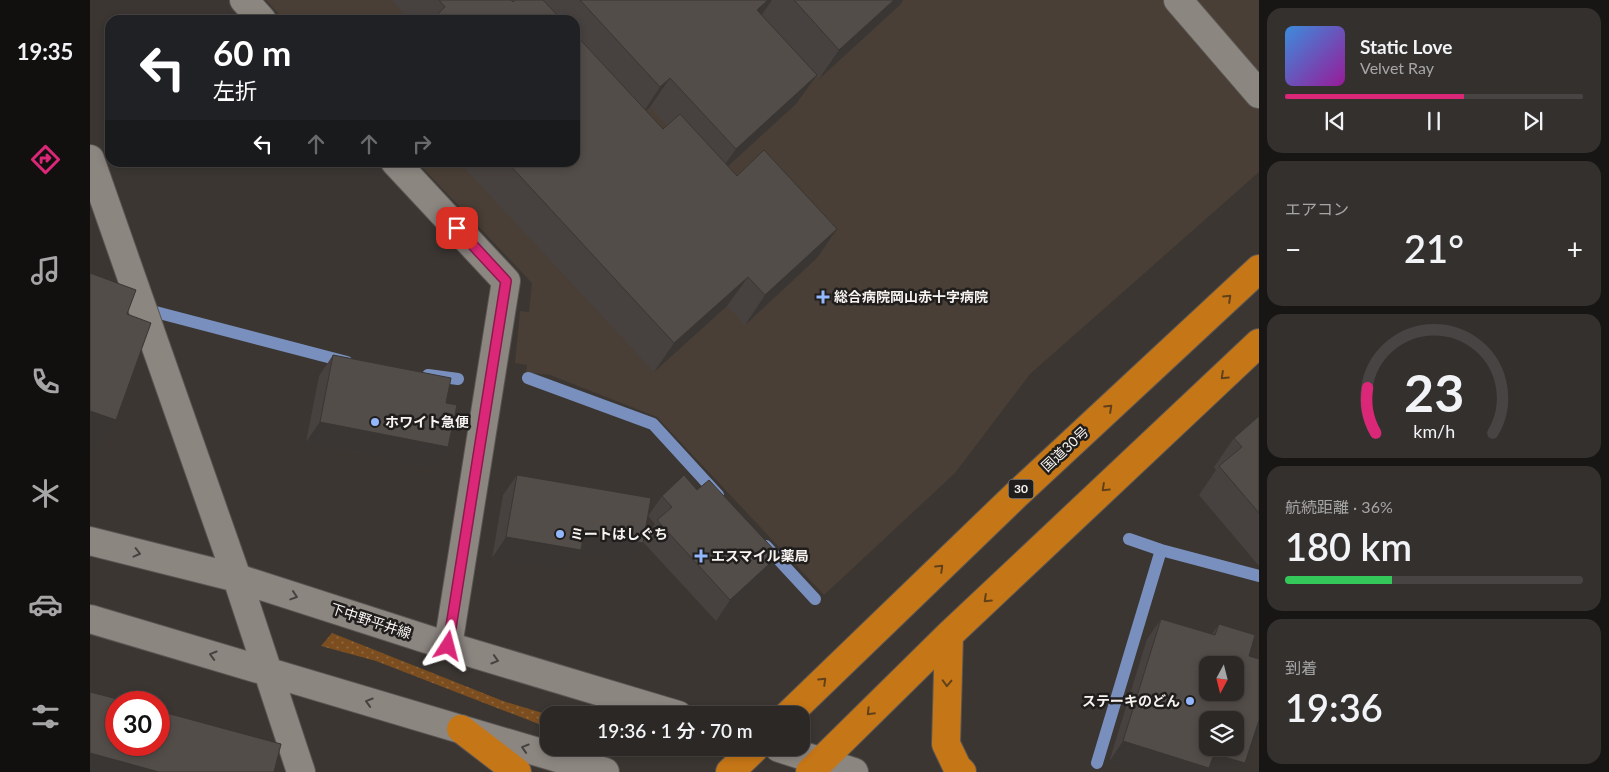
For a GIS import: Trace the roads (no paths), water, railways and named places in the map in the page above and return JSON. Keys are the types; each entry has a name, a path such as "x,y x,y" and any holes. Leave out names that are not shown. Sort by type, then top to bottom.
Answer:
{"highway":[{"name":"国道30号","path":"797,706 1009,501 1259,269"},
{"path":"816,767 949,635 1259,343"},
{"path":"949,635 946,744 962,772"},
{"path":"461,729 517,772"},
{"path":"730,772 747,756"}],"street":[{"path":"244,0 258,15"},
{"path":"1178,0 1259,94"},
{"path":"90,158 237,578 301,772"},
{"path":"400,167 506,281 448,646"},
{"name":"下中野平井線","path":"90,541 237,578 448,646 648,706"},
{"path":"90,619 605,772"},
{"path":"794,756 816,767 854,772"}],"waterway":[{"path":"144,309 347,362"},
{"path":"428,375 458,379"},
{"path":"528,378 653,424 718,495"},
{"path":"1129,539 1161,550 1259,576"},
{"path":"766,546 815,599"},
{"path":"1097,763 1161,550"}],"place":[{"name":"総合病院岡山赤十字病院","path":"823,297"},
{"name":"ホワイト急便","path":"375,422"},
{"name":"ミートはしぐち","path":"560,534"},
{"name":"エスマイル薬局","path":"701,556"},
{"name":"ステーキのどん","path":"1190,701"}]}
